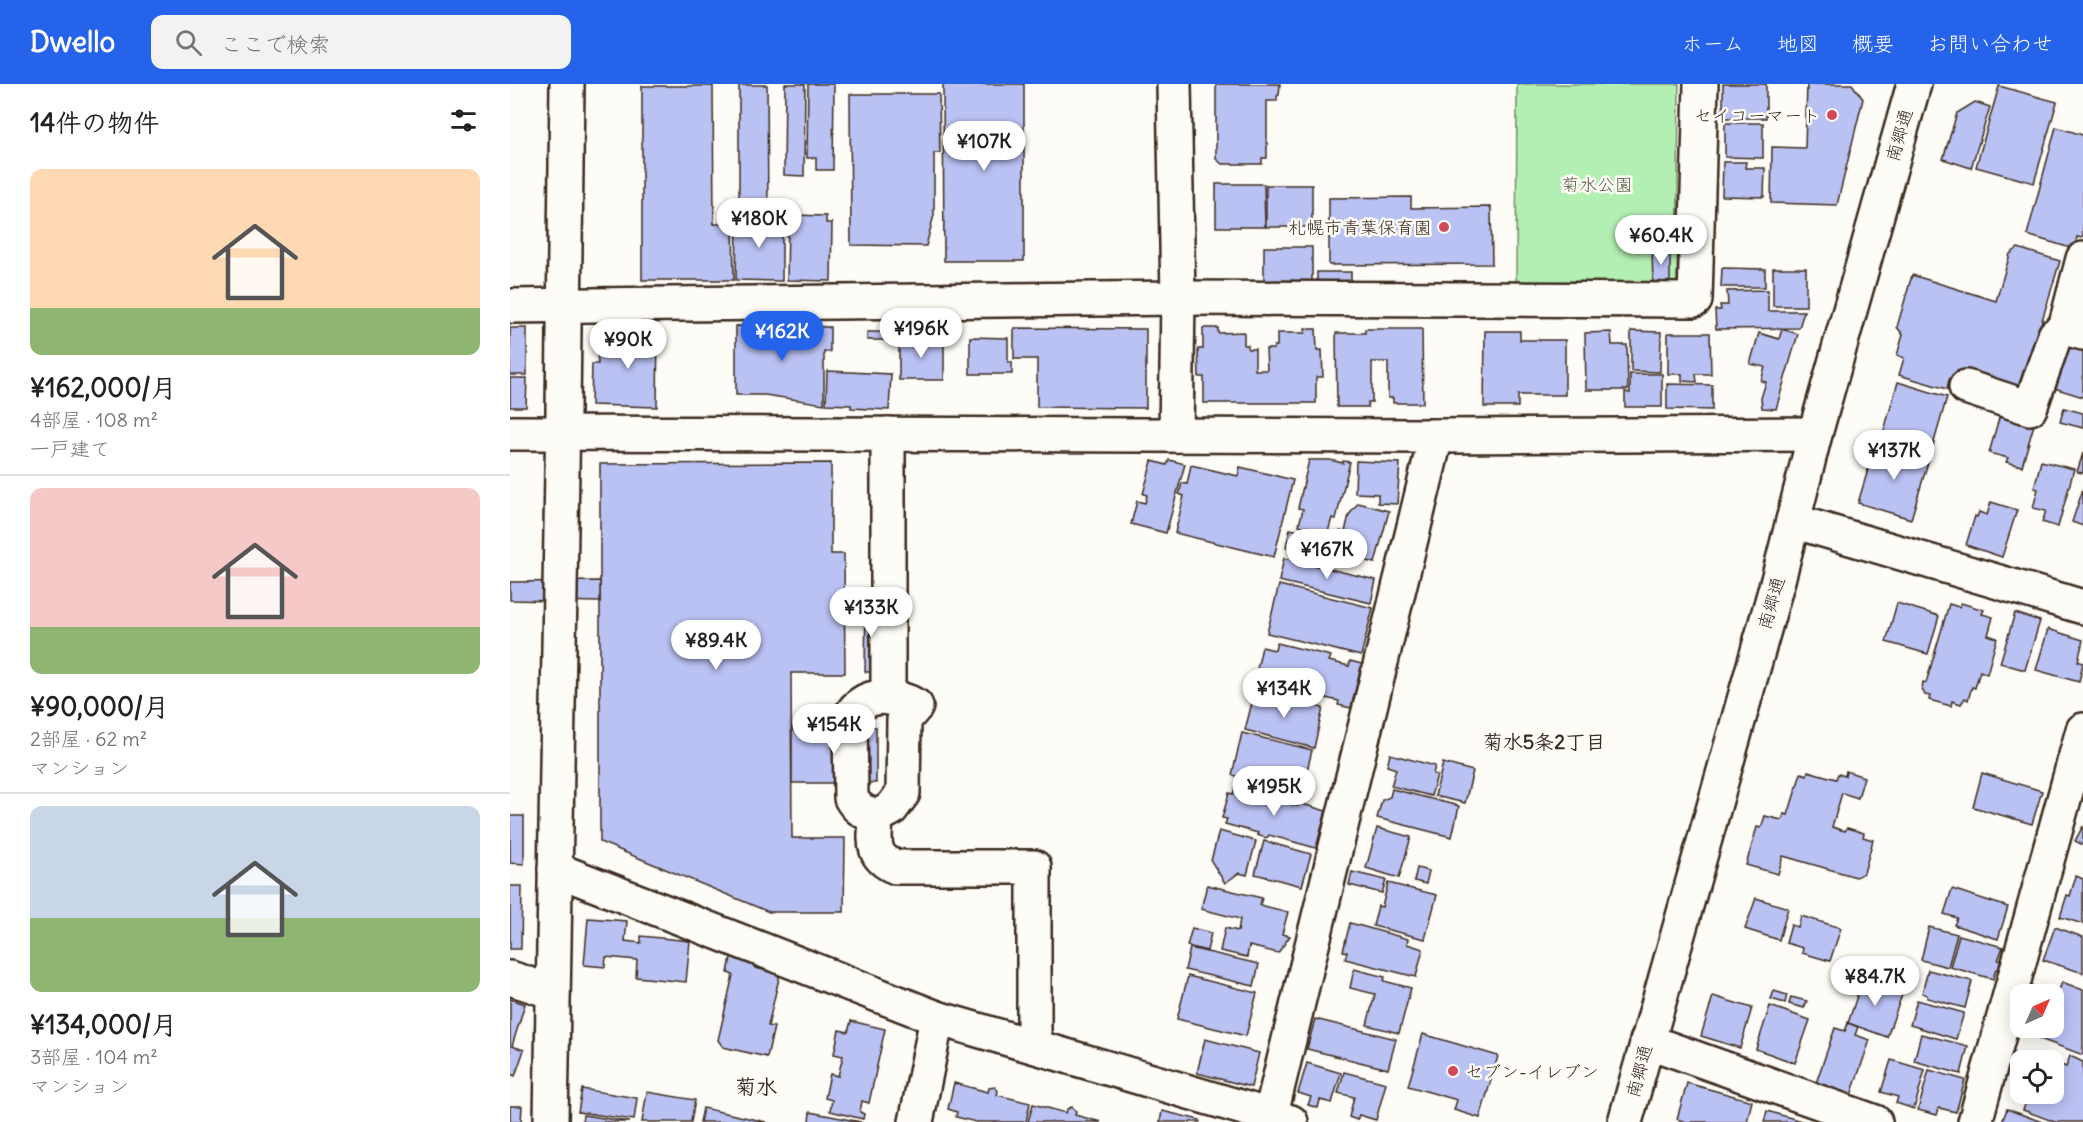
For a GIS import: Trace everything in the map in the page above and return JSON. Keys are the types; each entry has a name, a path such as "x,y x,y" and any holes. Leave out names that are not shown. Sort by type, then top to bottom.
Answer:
{"street":[{"path":"551,1122 567,84"},
{"path":"1174,84 1178,298 1176,435"},
{"path":"510,306 1178,298 1695,300 1701,84"},
{"name":"南郷通","path":"1625,1122 1914,84"},
{"path":"1966,387 2030,408 2055,335 2074,331 2083,258"},
{"path":"510,433 1436,436 1815,434"},
{"path":"888,434 888,698"},
{"path":"555,868 937,1017 1276,1120 1436,436"},
{"path":"1793,521 2083,607"},
{"path":"869,699 903,699 916,706 904,720 903,793 891,809 876,817 862,812 851,798 850,717 861,702 869,699"},
{"path":"1975,1122 2083,730"},
{"path":"876,817 875,847 879,856 886,863 896,867 1034,867 1034,1046"},
{"path":"510,978 553,992"},
{"path":"916,1122 937,1017"},
{"path":"1647,1041 1875,1122"}],"green space":[{"name":"菊水公園","path":"1517,84 1679,84 1677,286 1516,285"}],"building":[{"path":"785,84 805,84 804,176 784,175"},
{"path":"808,84 834,84 833,170 816,170 816,158 807,158"},
{"path":"943,84 1024,84 1024,261 944,261"},
{"path":"1216,84 1280,84 1277,101 1267,101 1267,158 1262,158 1262,164 1222,164 1216,159"},
{"path":"1723,84 1766,84 1766,118 1723,118"},
{"path":"1807,84 1852,84 1863,99 1837,205 1771,203 1772,147 1805,148"},
{"path":"739,85 767,85 768,212 739,213"},
{"path":"642,86 713,86 714,224 733,224 734,280 642,280"},
{"path":"1999,86 2057,102 2034,183 1976,167"},
{"path":"850,94 939,94 940,153 934,153 934,215 926,246 851,245"},
{"path":"1975,102 1990,107 1971,168 1943,159 1957,113"},
{"path":"1725,123 1763,123 1763,158 1725,157"},
{"path":"2056,127 2083,135 2083,236 2082,238 2077,237 2074,249 2027,235"},
{"path":"1723,162 1746,162 1745,168 1765,168 1764,197 1722,196"},
{"path":"1216,184 1264,184 1265,227 1216,227"},
{"path":"1266,185 1312,185 1312,227 1266,227"},
{"path":"1411,197 1411,208 1491,207 1492,264 1329,265 1329,198"},
{"path":"792,215 826,216 826,223 832,223 831,281 787,280 788,223 792,223"},
{"path":"742,216 777,216 776,223 782,223 782,281 736,280 737,223 742,223"},
{"path":"1264,247 1312,247 1312,282 1264,282"},
{"path":"2018,248 2060,261 2027,370 2025,370 2018,392 1957,392 1899,375 1904,358 1897,355 1903,335 1897,327 1912,275 1996,301 2010,254"},
{"path":"1670,250 1670,282 1653,283 1652,251"},
{"path":"1722,268 1765,269 1765,287 1721,287"},
{"path":"1773,268 1806,268 1806,306 1773,306"},
{"path":"1317,272 1351,272 1351,286 1317,286"},
{"path":"1768,290 1768,311 1804,311 1799,328 1716,329 1715,310 1721,310 1720,305 1728,305 1727,291"},
{"path":"736,326 830,327 830,352 824,352 824,404 765,395 736,395"},
{"path":"617,327 658,328 657,407 591,405 592,364 598,364 597,352 612,352 613,332 616,332"},
{"path":"510,328 527,328 527,375 510,375"},
{"path":"1014,328 1146,329 1146,408 1037,407 1037,359 1014,359"},
{"path":"1203,328 1218,328 1218,333 1244,332 1244,345 1248,345 1248,349 1255,349 1255,370 1267,370 1266,349 1274,349 1274,346 1277,346 1277,333 1305,333 1305,329 1316,329 1317,350 1322,350 1323,377 1316,377 1316,403 1204,403 1204,377 1199,377 1198,349 1203,349"},
{"path":"1365,329 1422,329 1423,403 1393,403 1393,398 1388,398 1388,362 1372,362 1372,402 1368,402 1368,407 1337,407 1336,333 1365,333"},
{"path":"1782,329 1798,334 1776,409 1762,408 1761,398 1766,382 1761,381 1765,367 1750,364 1759,333 1779,339"},
{"path":"1485,331 1520,331 1520,340 1565,340 1565,395 1518,395 1518,407 1484,407"},
{"path":"1631,331 1661,332 1660,372 1631,371"},
{"path":"867,332 886,332 886,340 867,340"},
{"path":"1611,332 1612,345 1627,345 1628,390 1586,390 1585,333"},
{"path":"1668,333 1710,333 1711,374 1696,374 1697,382 1682,381 1682,374 1668,374"},
{"path":"970,337 1008,338 1008,362 1012,362 1012,374 970,374"},
{"path":"899,338 944,339 944,380 899,380"},
{"path":"2063,339 2083,345 2083,397 2054,388"},
{"path":"827,371 891,374 889,410 826,404"},
{"path":"1630,374 1662,374 1662,407 1625,407 1625,392 1630,393"},
{"path":"510,378 527,378 526,407 510,407"},
{"path":"1898,382 1947,397 1930,456 1881,441"},
{"path":"1667,384 1712,385 1712,410 1667,409"},
{"path":"2064,408 2083,413 2083,428 2060,422"},
{"path":"2001,411 2035,421 2022,466 2006,462 2008,458 1989,453"},
{"path":"1876,443 1929,459 1911,519 1858,503"},
{"path":"2083,453 2083,473 2077,472"},
{"path":"1169,460 1185,464 1166,533 1131,524 1137,501 1145,503 1147,495 1143,494 1152,461 1167,465"},
{"path":"1309,460 1350,462 1336,519 1332,518 1328,532 1299,525 1303,509 1298,508"},
{"path":"1356,461 1400,463 1397,504 1378,503 1378,494 1355,493"},
{"path":"2041,461 2074,469 2058,527 2042,522 2046,511 2033,508 2038,489 2034,488"},
{"path":"831,463 831,554 844,554 845,673 791,673 792,838 845,838 844,912 769,912 600,842 600,464"},
{"path":"1191,465 1238,476 1240,467 1293,480 1274,557 1175,533 1184,496 1179,494 1182,483 1187,484"},
{"path":"2083,489 2083,526 2072,522"},
{"path":"1991,502 2017,510 2002,557 1966,545 1975,516 1977,517 1979,512 1987,515"},
{"path":"1358,503 1389,511 1375,563 1334,553 1340,531 1345,532 1349,515"},
{"path":"1290,529 1327,537 1324,552 1312,549 1311,553 1286,547"},
{"path":"1284,558 1376,580 1371,603 1279,581"},
{"path":"600,581 600,602 510,600 510,582"},
{"path":"1279,585 1373,608 1361,656 1267,633"},
{"path":"866,602 876,602 876,672 865,672"},
{"path":"1897,603 1939,616 1928,654 1886,642"},
{"path":"1961,603 1984,610 1982,614 1993,617 1988,635 1997,638 1987,674 1980,671 1975,688 1972,687 1968,700 1965,698 1961,704 1952,701 1951,706 1929,700 1930,696 1925,695 1922,689 1923,682 1926,683 1949,604 1959,607"},
{"path":"2015,613 2040,621 2025,670 2000,663"},
{"path":"2048,629 2083,640 2078,661 2083,663 2079,682 2036,670"},
{"path":"1277,643 1331,656 1329,661 1349,666 1350,661 1362,664 1351,708 1338,705 1339,701 1321,697 1320,701 1265,687 1267,681 1255,678 1262,647 1275,650"},
{"path":"1255,691 1323,708 1314,748 1245,730"},
{"path":"792,727 876,727 876,783 792,783"},
{"path":"1242,733 1312,750 1302,792 1232,775"},
{"path":"1390,754 1435,766 1433,774 1437,775 1431,796 1391,786 1396,769 1387,766"},
{"path":"1443,763 1473,771 1465,803 1435,796"},
{"path":"1808,771 1836,779 1838,774 1845,776 1846,771 1864,777 1858,798 1842,793 1832,827 1864,833 1863,837 1873,840 1864,873 1856,877 1783,856 1778,874 1746,865 1757,827 1761,828 1765,816 1782,820 1784,814 1788,815 1801,773 1807,775"},
{"path":"1982,773 2042,791 2032,824 1973,807"},
{"path":"1235,788 1280,800 1281,797 1291,799 1290,804 1298,806 1299,803 1326,811 1316,848 1269,835 1267,838 1257,835 1258,833 1225,824 1227,819 1222,818 1229,793 1233,794"},
{"path":"1392,789 1459,806 1452,837 1377,818 1382,800 1390,797"},
{"path":"510,816 524,816 524,864 510,863"},
{"path":"2083,826 2083,845 2075,841"},
{"path":"1377,828 1411,837 1399,878 1366,868"},
{"path":"1219,831 1256,841 1247,875 1239,873 1225,883 1211,861"},
{"path":"1264,841 1311,854 1302,886 1255,874"},
{"path":"1417,868 1429,871 1426,884 1414,881"},
{"path":"1352,872 1386,880 1382,893 1349,885"},
{"path":"2076,876 2083,879 2083,924 2060,917"},
{"path":"1388,883 1437,895 1425,939 1373,926 1378,906 1382,907"},
{"path":"1207,885 1262,898 1260,905 1288,912 1282,934 1290,936 1278,953 1249,946 1247,957 1220,951 1225,928 1238,931 1240,919 1201,909"},
{"path":"510,886 522,886 521,949 510,949"},
{"path":"1952,889 2008,907 1998,939 1954,925 1957,918 1944,914"},
{"path":"1756,898 1788,908 1779,940 1745,929"},
{"path":"1801,916 1841,928 1830,961 1802,953 1803,948 1786,943 1791,925 1798,927"},
{"path":"588,918 627,921 625,941 641,943 641,936 690,941 686,982 636,977 637,960 606,957 605,967 584,965"},
{"path":"1350,923 1408,939 1407,944 1423,949 1416,977 1345,959 1347,952 1343,951"},
{"path":"1929,927 1957,934 1948,967 1921,960"},
{"path":"2055,927 2083,937 2083,973 2043,960"},
{"path":"1192,928 1211,933 1207,951 1187,946"},
{"path":"1959,935 2003,947 1998,960 2001,961 1993,979 1950,967"},
{"path":"1190,948 1259,964 1254,986 1185,970"},
{"path":"731,957 757,963 755,968 780,974 768,1026 774,1027 767,1057 723,1047 718,1040 733,975 728,973"},
{"path":"1354,969 1385,977 1384,981 1411,988 1399,1033 1367,1025 1375,994 1350,988"},
{"path":"1928,970 1972,981 1965,1008 1927,998 1927,995 1922,993"},
{"path":"1188,976 1257,993 1246,1036 1177,1019"},
{"path":"1863,978 1903,992 1887,1037 1848,1023"},
{"path":"2062,982 2083,990 2083,1055 2040,1039 2064,1038 2064,984 2061,984"},
{"path":"1774,991 1787,995 1785,1003 1771,999"},
{"path":"1713,996 1752,1008 1740,1048 1701,1036"},
{"path":"1791,997 1807,1001 1804,1008 1789,1004"},
{"path":"510,999 525,1004 512,1046 524,1050 515,1076 510,1074"},
{"path":"1917,1000 1964,1013 1956,1039 1910,1025"},
{"path":"1770,1006 1810,1020 1795,1063 1756,1049"},
{"path":"1315,1019 1396,1039 1388,1069 1307,1049"},
{"path":"851,1021 885,1029 869,1103 862,1101 860,1112 864,1114 863,1119 830,1111 832,1100 825,1098 830,1074 838,1076 843,1056 834,1054 839,1030 848,1032"},
{"path":"1848,1023 1858,1027 1855,1035 1870,1040 1851,1095 1816,1083 1835,1028 1845,1031"},
{"name":"セブン-イレブン","path":"1423,1034 1498,1056 1480,1118 1454,1110 1457,1100 1408,1086"},
{"path":"1921,1034 1968,1046 1961,1074 1914,1061"},
{"path":"1205,1039 1259,1053 1251,1087 1197,1073"},
{"path":"2070,1056 2083,1062 2083,1122 2055,1122 2023,1110 2025,1104 2064,1104 2064,1066 2066,1067"},
{"path":"1891,1060 1925,1070 1914,1109 1896,1103 1898,1097 1881,1092"},
{"path":"1307,1063 1341,1073 1332,1103 1320,1100 1318,1108 1308,1105 1311,1097 1298,1093"},
{"path":"1929,1070 1965,1080 1956,1112 1939,1108 1937,1115 1918,1110"},
{"path":"1344,1072 1386,1083 1376,1120 1359,1115 1357,1120 1349,1117 1354,1097 1338,1093"},
{"path":"954,1083 988,1092 989,1088 995,1087 998,1091 997,1095 1030,1103 1026,1122 976,1122 956,1117 957,1112 948,1109"},
{"path":"1687,1083 1752,1101 1747,1122 1686,1122 1677,1119"},
{"path":"582,1089 637,1098 634,1120 578,1112"},
{"path":"647,1092 695,1100 691,1122 642,1122"},
{"path":"1033,1104 1066,1113 1067,1109 1072,1107 1076,1111 1075,1115 1101,1122 1028,1122"},
{"path":"510,1106 522,1106 521,1122 510,1122"},
{"path":"703,1108 766,1122 700,1122"},
{"path":"2007,1109 2042,1122 2002,1122"},
{"path":"1162,1111 1200,1120 1200,1122 1160,1122"},
{"path":"1767,1111 1805,1122 1764,1122"},
{"path":"810,1112 861,1122 809,1122"},
{"path":"583,1115 630,1122 582,1122"}],"place":[{"name":"セイコーマート","path":"1832,115"},
{"name":"札幌市青葉保育園","path":"1444,227"},
{"name":"セブン-イレブン","path":"1453,1071"}],"district":[{"name":"菊水5条2丁目","path":"1544,741"},
{"name":"菊水","path":"756,1086"}]}
